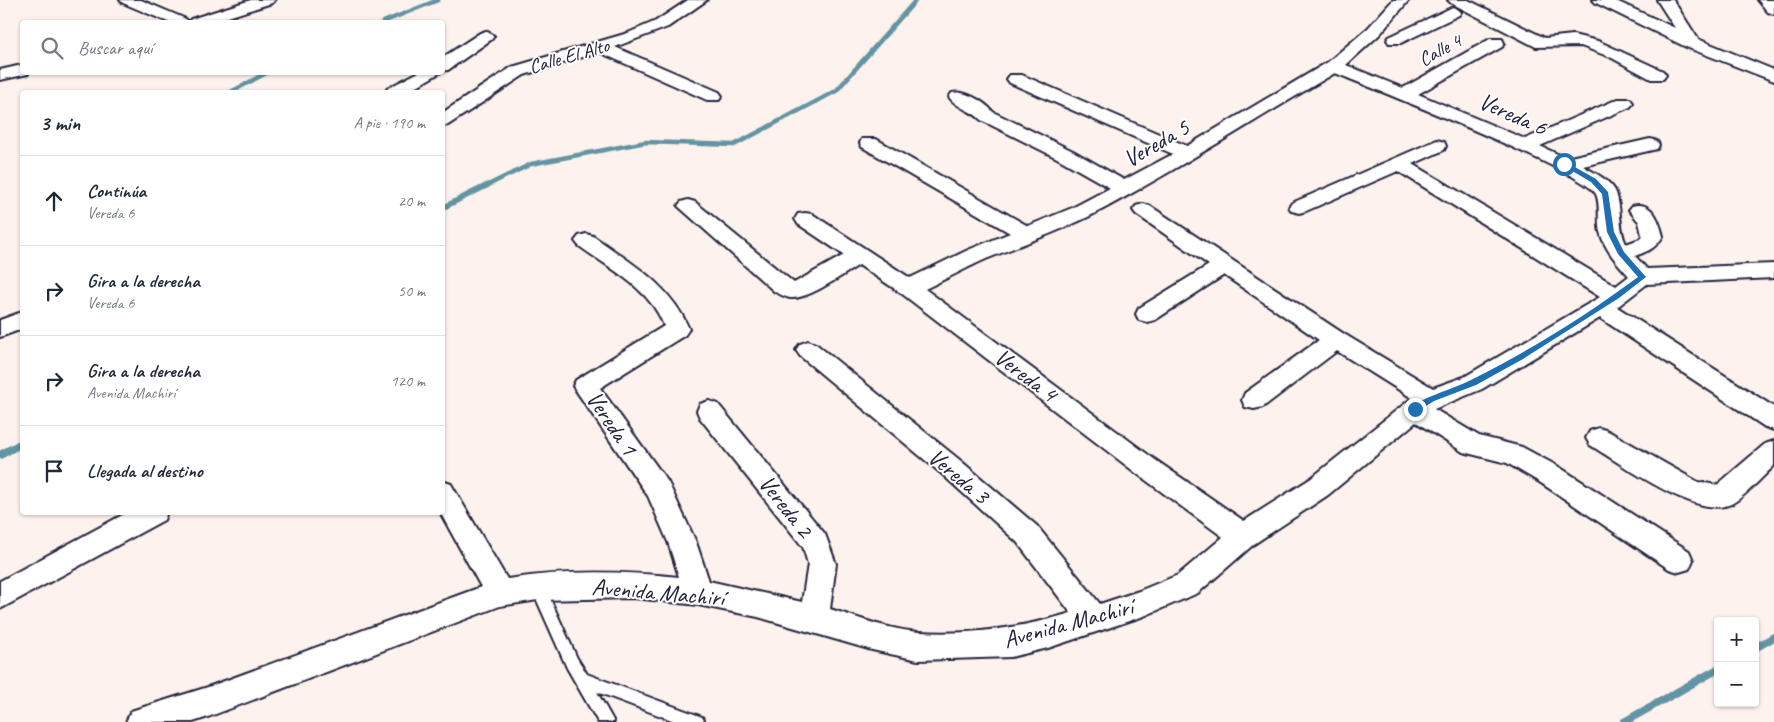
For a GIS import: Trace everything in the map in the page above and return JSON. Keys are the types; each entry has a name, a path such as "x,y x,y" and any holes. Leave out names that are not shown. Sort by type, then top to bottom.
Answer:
{"street":[{"path":"128,0 175,20"},
{"path":"202,20 267,0"},
{"name":"Calle El Alto","path":"445,119 518,71 539,63 601,47 662,24 699,0"},
{"path":"1601,0 1693,43 1774,76"},
{"path":"1665,0 1693,43"},
{"path":"1766,0 1774,9"},
{"path":"1397,5 1426,25"},
{"name":"Vereda 5","path":"909,288 1027,234 1079,213 1189,154 1266,105 1334,66 1374,31 1397,5"},
{"path":"1395,40 1426,25 1454,6 1542,43 1553,44 1572,39 1585,41 1657,75"},
{"path":"445,64 486,36"},
{"name":"Calle 4","path":"1405,94 1496,43"},
{"path":"601,47 713,96"},
{"name":"Vereda 6","path":"1334,66 1405,94 1525,146 1564,164 1594,181 1606,194 1610,232 1620,253 1642,277"},
{"path":"0,75 20,70"},
{"path":"398,90 427,75"},
{"path":"1016,79 1189,154"},
{"path":"958,97 982,110 987,116 1066,155 1126,189"},
{"path":"1525,146 1624,103"},
{"path":"869,143 1027,234"},
{"path":"1564,164 1650,145"},
{"path":"1299,207 1437,146"},
{"path":"1399,163 1608,302 1774,420"},
{"path":"688,206 783,287 792,291 802,288 858,256"},
{"path":"1143,210 1336,340 1423,403 1472,445 1513,454 1679,560"},
{"path":"1620,253 1647,244 1653,236 1649,220 1639,210"},
{"name":"Vereda 4","path":"805,219 858,256 909,288 1145,466 1244,536"},
{"name":"Vereda 1","path":"586,241 657,294 674,315 676,329 584,386 659,490 682,542 698,592"},
{"path":"1146,314 1224,266"},
{"path":"1642,277 1774,271"},
{"name":"Avenida Machirí","path":"142,722 208,702 500,593 538,587 634,585 698,592 814,618 872,636 918,646 966,646 1011,643 1048,634 1144,603 1188,584 1244,536 1318,487 1423,403 1473,383 1608,302 1642,277"},
{"path":"0,329 20,321"},
{"path":"1254,400 1336,340"},
{"name":"Vereda 3","path":"808,350 952,468 1027,534 1093,618"},
{"name":"Vereda 2","path":"709,411 815,542 822,564 814,618"},
{"path":"1599,438 1690,491 1706,496 1723,496 1774,452"},
{"path":"445,497 500,593"},
{"path":"0,596 148,515"}],"lane":[{"path":"538,587 572,662 606,722"},
{"path":"583,680 697,722"}],"waterway":[{"path":"388,20 438,0"},
{"path":"486,186 531,164 646,142 734,145 836,91 916,0"},
{"path":"235,90 262,75"},
{"path":"445,206 486,186"},
{"path":"0,455 20,444"},
{"path":"1759,646 1774,637"},
{"path":"1624,722 1714,671"}],"route":[{"path":"1415,409 1431,398 1473,383 1520,356 1617,297 1642,277 1620,253 1610,232 1606,194 1594,181 1564,164"}]}
